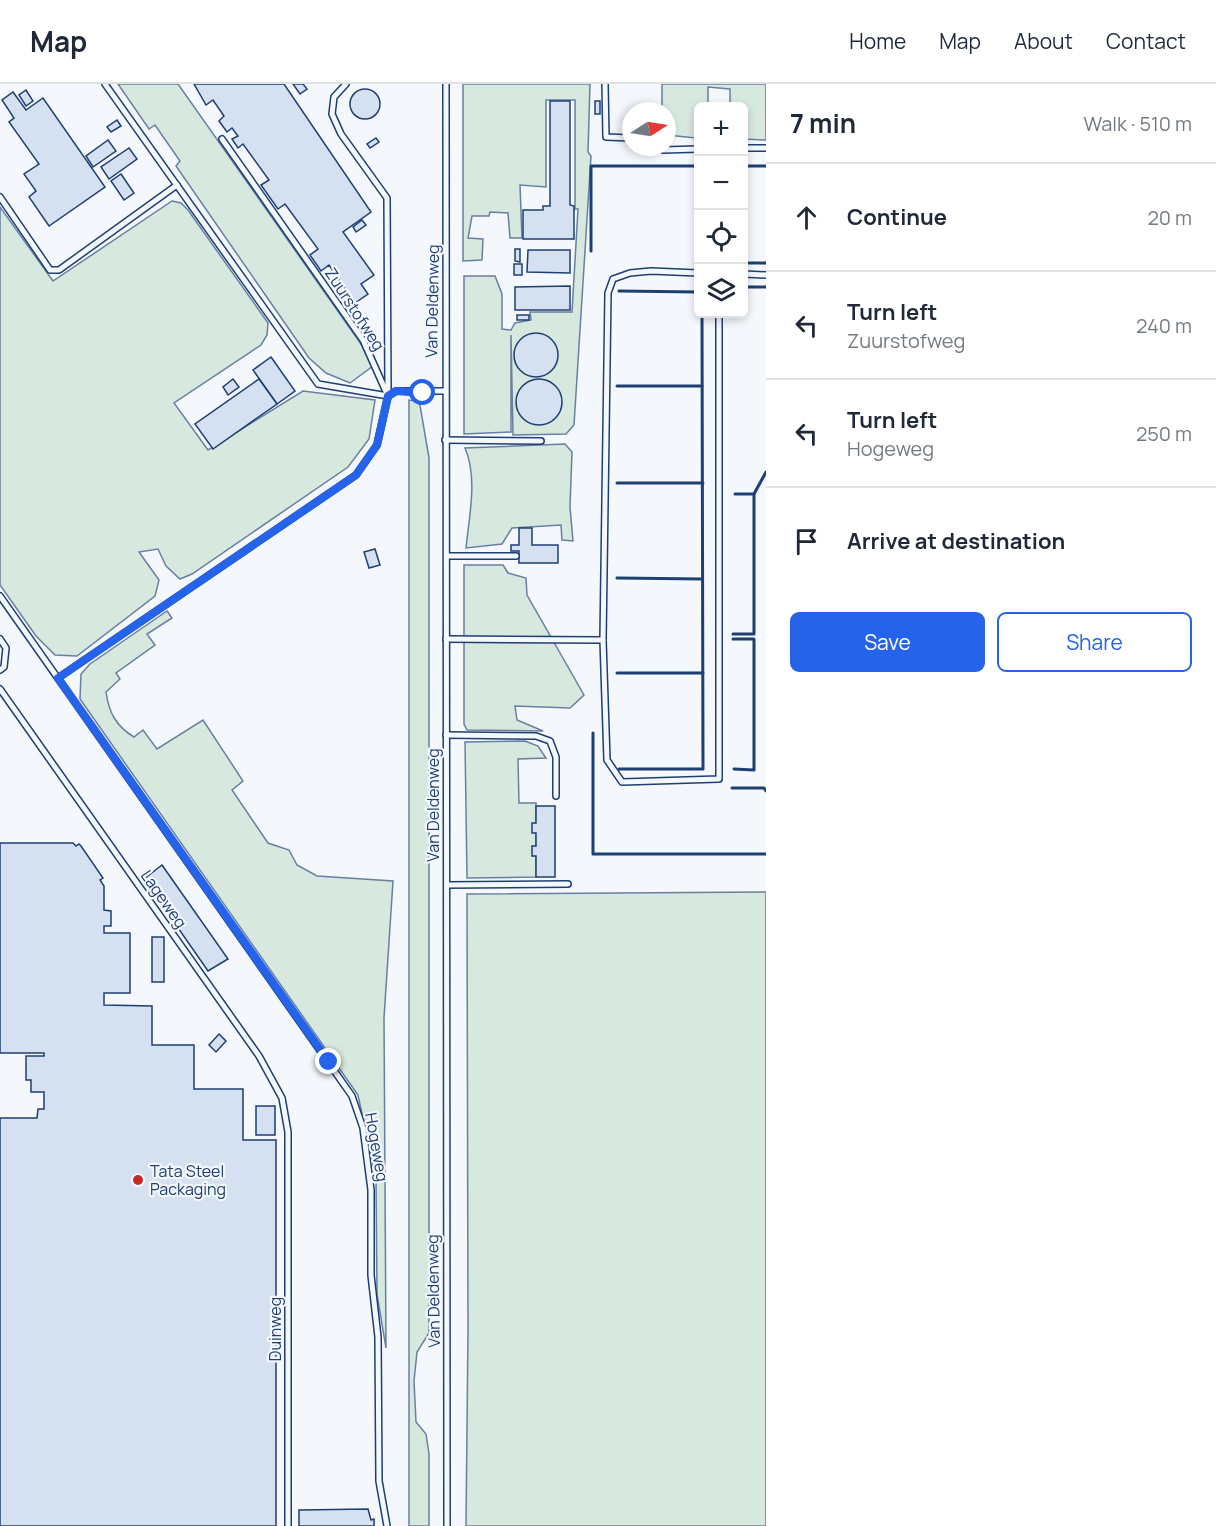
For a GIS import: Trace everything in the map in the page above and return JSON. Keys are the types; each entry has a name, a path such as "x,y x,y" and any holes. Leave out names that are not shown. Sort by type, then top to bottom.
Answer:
{"lane":[{"path":"105,84 318,384 388,396 396,391 445,391"},
{"path":"58,678 356,475 377,445 388,396 387,198 341,134 332,114 334,97 346,84"},
{"name":"Van Deldenweg","path":"446,84 447,1526"},
{"path":"605,84 606,137 622,138"},
{"name":"Zuurstofweg","path":"222,139 363,340 388,396"},
{"path":"748,148 766,148"},
{"path":"676,150 694,149"},
{"path":"0,197 50,270 59,270 177,185"},
{"path":"694,273 630,273 613,279 608,293 603,640 607,760 622,782 719,779 719,318"},
{"path":"748,274 766,275"},
{"path":"446,440 541,441"},
{"path":"447,556 516,556"},
{"name":"Hogeweg","path":"0,596 352,1096 363,1128 371,1190 371,1275 378,1337 379,1481 387,1526"},
{"path":"0,639 6,648 4,667 0,670"},
{"path":"446,639 603,640"},
{"name":"Lageweg","path":"0,689 259,1056 282,1098 288,1132"},
{"path":"446,735 536,736 550,741 556,757 556,796"},
{"path":"447,885 568,884"},
{"name":"Duinweg","path":"288,1132 288,1526"}],"shaded area":[{"path":"118,84 178,84 361,344 373,366 350,383 326,373 309,358 176,166 180,161 155,125 149,129"},
{"path":"463,84 590,84 588,152 591,156 574,425 566,434 513,435 511,335 511,432 464,434 464,276 495,276 502,294 502,329 511,330 515,323 531,320 530,312 572,312 578,209 575,209 575,100 546,100 546,187 520,185 522,238 510,238 508,213 490,212 489,216 472,216 468,238 483,239 482,260 463,261"},
{"path":"662,84 766,84 766,140 748,139 748,102 730,102 730,89 708,87 708,102 694,102 694,138 676,136 676,102 662,102"},
{"path":"172,201 181,203 188,210 268,323 267,335 261,345 174,403 208,450 303,391 375,400 369,439 348,467 192,574 180,579 166,566 158,549 139,552 159,580 155,596 77,656 55,655 36,636 0,585 0,207 53,281"},
{"path":"409,400 416,401 420,405 429,458 429,1333 417,1352 414,1381 416,1422 426,1434 429,1454 429,1526 409,1526"},
{"path":"565,444 572,452 570,507 573,541 562,540 561,525 512,528 502,544 466,548 472,485 465,448"},
{"path":"464,565 503,565 508,573 526,578 527,595 584,695 570,708 515,706 517,720 543,731 467,730 464,724"},
{"path":"167,611 172,618 147,634 155,645 116,673 120,679 106,692 111,713 122,728 134,737 143,730 157,749 203,720 243,781 232,790 268,843 289,850 297,865 317,876 393,881 384,1018 386,1348 377,1294 376,1178 358,1095 80,699 81,674 90,664"},
{"path":"525,741 538,746 546,758 518,759 519,803 536,803 536,877 467,878 465,742"},
{"path":"766,892 766,1526 466,1526 467,894"}],"building":[{"path":"194,84 284,84 371,212 343,232 374,275 361,284 368,294 355,303 329,265 321,271 310,255 318,249 285,204 278,209 261,185 269,180 243,144 238,148 232,139 238,136 232,128 227,132 219,121 224,116 213,100 206,105"},
{"path":"293,84 303,84 307,89 300,94"},
{"path":"365,89 376,93 380,104 376,115 365,119 354,115 350,104 354,93"},
{"path":"26,90 33,101 26,106 19,95"},
{"path":"13,92 26,110 43,98 105,187 49,226 29,197 36,191 24,174 39,164 9,122 14,118 2,100"},
{"path":"550,101 570,101 570,205 574,206 574,239 523,239 523,210 543,210 543,206 550,206"},
{"path":"595,101 600,101 600,114 595,114"},
{"path":"117,120 121,126 111,132 107,127"},
{"path":"376,138 379,142 370,148 367,144"},
{"path":"108,140 116,151 93,167 86,156"},
{"path":"129,148 137,159 109,179 101,167"},
{"path":"121,174 134,193 124,200 111,181"},
{"path":"362,220 366,225 356,232 353,227"},
{"path":"515,249 520,249 520,262 515,261"},
{"path":"528,250 570,250 570,273 527,272"},
{"path":"514,264 522,264 522,275 514,275"},
{"path":"570,286 570,310 515,310 515,287"},
{"path":"517,315 529,315 529,320 517,320"},
{"path":"536,333 552,339 558,355 552,371 536,377 520,371 514,355 520,339"},
{"path":"271,357 295,391 277,404 253,370"},
{"path":"233,379 239,387 228,395 223,387"},
{"path":"259,379 277,404 213,449 195,424"},
{"path":"539,379 555,386 562,402 555,418 539,425 523,418 516,402 523,386"},
{"path":"519,528 532,528 532,545 558,545 558,563 519,563 519,551 511,551 511,545 519,545"},
{"path":"375,549 380,565 369,568 364,552"},
{"path":"536,806 555,806 555,877 536,877 536,856 532,856 532,846 536,846 536,833 532,833 532,823 536,823"},
{"name":"Tata Steel Packaging","path":"0,843 73,843 81,846 103,878 100,880 104,886 104,910 111,911 111,926 104,926 104,933 130,933 130,993 104,993 104,1005 152,1006 152,1045 194,1045 194,1089 243,1089 243,1140 276,1140 276,1526 0,1526 0,1118 37,1118 38,1109 44,1109 44,1092 31,1092 31,1080 26,1080 26,1056 44,1056 44,1053 0,1053"},
{"path":"162,865 228,959 208,971 144,879"},
{"path":"152,937 164,937 164,982 152,982"},
{"path":"219,1034 226,1041 216,1052 209,1045"},
{"path":"256,1106 275,1106 275,1135 256,1135"},
{"path":"368,1509 371,1520 374,1519 374,1526 299,1526 299,1510"}],"wall":[{"path":"591,251 591,166 694,166"},
{"path":"748,166 766,166"},
{"path":"749,263 766,263"},
{"path":"748,287 766,287"},
{"path":"619,291 694,292"},
{"path":"619,769 703,769 702,318"},
{"path":"617,386 702,386"},
{"path":"733,634 754,634 754,494 766,472"},
{"path":"617,483 703,483"},
{"path":"735,494 754,494"},
{"path":"617,578 702,579"},
{"path":"733,639 754,639 754,770 734,769"},
{"path":"617,673 703,673"},
{"path":"593,733 593,854 766,854"},
{"path":"732,788 764,788 766,791"}],"place":[{"name":"Tata Steel Packaging","path":"138,1180"}],"route":[{"path":"329,1062 58,678 356,475 377,445 388,396 396,391 423,393"}]}
